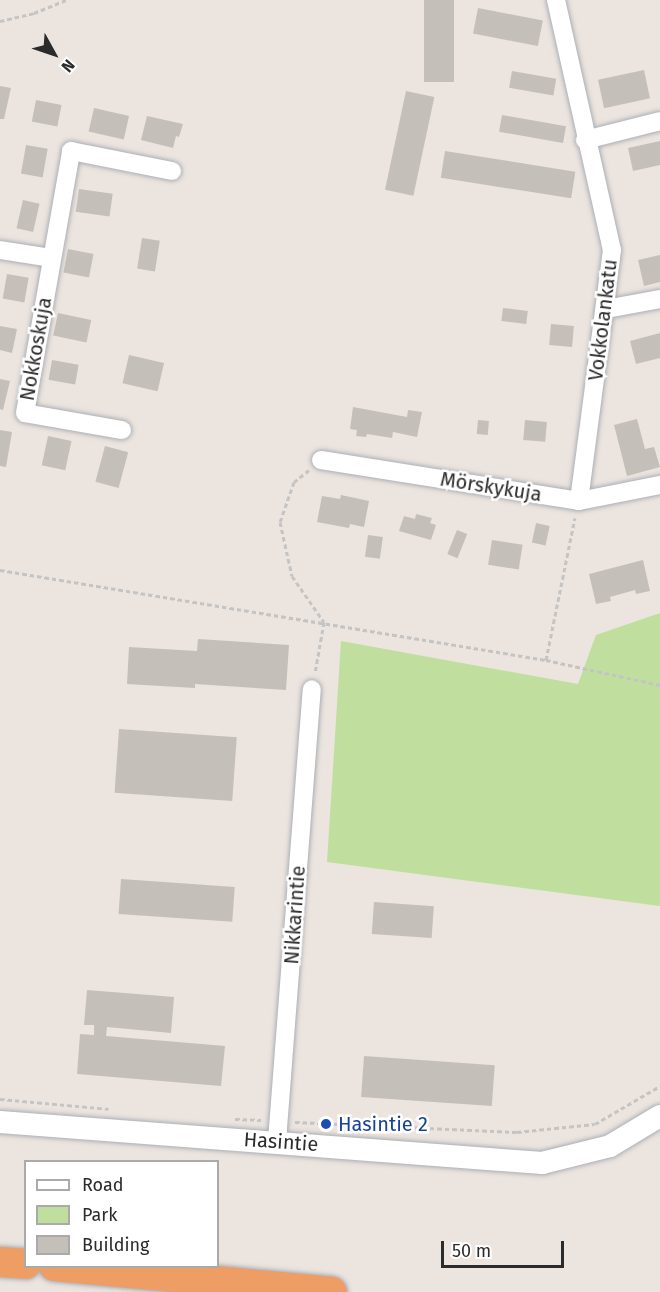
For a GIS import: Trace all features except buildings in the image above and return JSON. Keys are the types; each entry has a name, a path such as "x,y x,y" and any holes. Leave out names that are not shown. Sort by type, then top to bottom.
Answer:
{"highway":[{"path":"0,1262 24,1264"},
{"path":"75,1268 332,1292"}],"street":[{"name":"Vokkolankatu","path":"556,0 585,140 612,250 579,501"},
{"path":"585,140 660,121"},
{"name":"Nokkoskuja","path":"122,430 25,413 71,151 172,171"},
{"path":"0,249 51,258"},
{"path":"606,309 660,299"},
{"name":"Mörskykuja","path":"321,460 579,501 660,485"},
{"name":"Nikkarintie","path":"279,1131 312,689"},
{"name":"Hasintie","path":"0,1122 279,1131 542,1163 610,1146 660,1116"}],"path":[{"path":"0,21 34,13 67,0"},
{"path":"312,689 324,622 292,576 279,522 294,482 321,460"},
{"path":"546,660 579,501"},
{"path":"0,570 546,660 660,685"},
{"path":"233,1119 279,1131 517,1132 595,1124 660,1086"},
{"path":"0,1099 116,1110"}],"green space":[{"path":"660,613 660,906 327,862 341,641 578,684 596,635"}],"place":[{"name":"Hasintie 2","path":"326,1124"}]}
